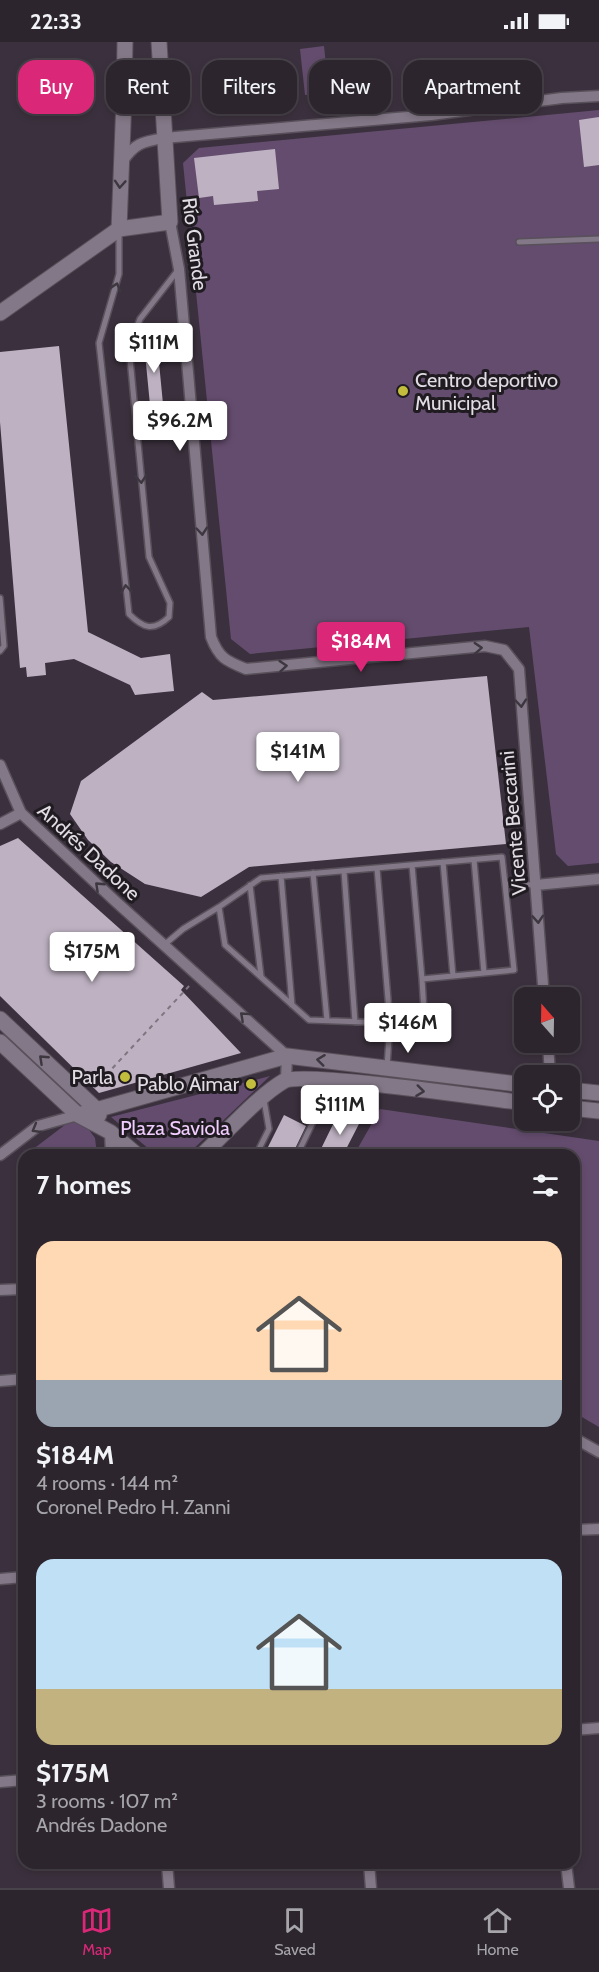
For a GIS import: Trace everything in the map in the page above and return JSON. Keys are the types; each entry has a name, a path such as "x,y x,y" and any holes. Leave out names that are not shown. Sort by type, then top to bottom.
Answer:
{"main road":[{"path":"119,229 124,42"},
{"name":"Río Grande","path":"159,42 170,222"},
{"path":"0,313 119,229 170,222"},
{"path":"0,1019 96,1109 111,1132"},
{"path":"0,1042 78,1115 111,1132 130,1149"},
{"path":"78,1115 287,1056 514,1084"},
{"path":"208,1149 263,1097 286,1079 334,1080 514,1102"},
{"path":"580,1091 599,1093"},
{"path":"580,1109 599,1111"}],"street":[{"path":"122,162 131,149 141,142 164,138 431,115 562,98 599,96"},
{"name":"Río Grande","path":"170,222 179,269 211,637 216,652 227,661 246,669 485,646 504,650"},
{"name":"Vicente Beccarini","path":"504,650 519,669 543,987"},
{"name":"Andrés Dadone","path":"0,765 21,813 287,1056"},
{"path":"0,824 21,813"},
{"path":"536,885 599,879"},
{"path":"286,1079 287,1056"},
{"path":"0,1155 38,1126 78,1115"},
{"path":"111,1132 111,1149"},
{"path":"0,1290 18,1289"},
{"path":"0,1381 18,1380"},
{"path":"580,1441 599,1452"},
{"path":"580,1530 599,1529"},
{"path":"0,1579 18,1578"},
{"path":"580,1730 599,1728"},
{"path":"0,1782 18,1780"},
{"path":"168,1869 170,1888"},
{"path":"369,1869 371,1888"},
{"path":"567,1869 569,1888"}],"lane":[{"path":"119,229 120,274 99,343 129,614 139,625 152,627 160,625 168,617 170,603 149,557 129,348 140,319 179,269"},
{"path":"519,242 599,239"},
{"path":"0,598 4,646 0,651"},
{"path":"164,945 183,929 261,878 502,857 514,970 422,979"},
{"path":"474,860 484,973"},
{"path":"443,862 453,976"},
{"path":"219,907 225,945 309,1020 390,1023 425,1027 412,865"},
{"path":"377,868 390,1023 387,1068"},
{"path":"344,871 355,1022"},
{"path":"313,873 327,1020"},
{"path":"281,876 292,1005"},
{"path":"505,884 536,885"},
{"path":"250,885 261,977"},
{"path":"300,1149 334,1080"},
{"path":"259,1149 269,1130 263,1097"}],"path":[{"path":"84,1098 198,975"}],"green space":[{"path":"324,46 325,60 309,60 309,95 305,95 300,49"},
{"name":"Centro deportivo Municipal","path":"599,110 599,863 568,866 556,854 529,627 250,654 231,639 183,163 199,148"},
{"name":"Plaza Saviola","path":"270,1076 193,1149 149,1149 111,1117"},
{"path":"380,1109 514,1129 514,1131 531,1131 599,1141 599,1427 580,1416 580,1149 357,1149"},
{"path":"78,1115 95,1138 96,1149 33,1149"}],"building":[{"path":"599,117 599,165 584,167 579,120"},
{"path":"275,149 279,189 257,191 258,201 214,205 213,196 199,198 194,158"},
{"path":"157,342 163,404 150,405 144,343"},
{"path":"59,346 88,632 141,658 170,654 174,691 135,695 130,685 74,659 45,663 46,675 27,677 26,667 20,668 0,422 0,352"},
{"path":"487,676 506,844 249,867 201,897 145,884 111,862 88,840 70,814 81,781 202,692 213,700"},
{"path":"18,838 184,986 181,990 241,1053 99,1093 0,996 0,846"},
{"path":"339,1112 360,1122 346,1149 321,1149"},
{"path":"284,1115 306,1126 295,1149 267,1149"}],"place":[{"name":"Centro deportivo Municipal","path":"403,391"},
{"name":"Parla","path":"125,1077"},
{"name":"Pablo Aimar","path":"251,1084"}]}
